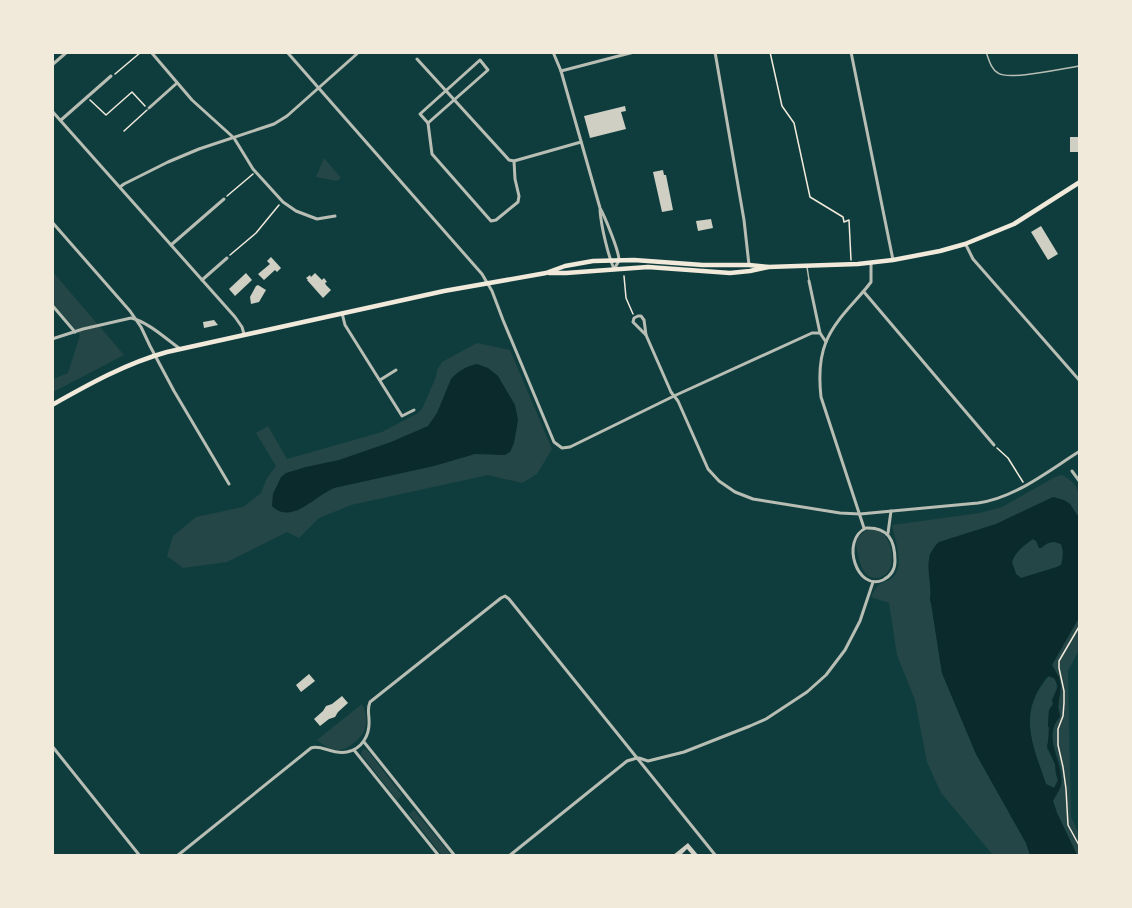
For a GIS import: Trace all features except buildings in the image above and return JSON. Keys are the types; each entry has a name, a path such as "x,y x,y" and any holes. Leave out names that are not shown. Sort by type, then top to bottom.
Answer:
{"main road":[{"path":"546,273 565,266 610,260 768,267 893,260 965,244 1014,224 1080,183"},
{"path":"52,405 106,376 155,356 243,334 444,291 546,273 648,267 730,273 768,267"}],"street":[{"path":"52,65 67,52"},
{"path":"151,52 198,105 234,138 255,172 282,202 316,219 335,216"},
{"path":"287,52 488,283 554,442 562,448 570,447 674,396 812,333 820,333"},
{"path":"120,188 133,179 183,155 274,124 319,89 359,52"},
{"path":"553,52 561,71 600,208 610,260 614,269"},
{"path":"561,71 634,52"},
{"path":"715,52 744,220 749,265"},
{"path":"850,52 893,260"},
{"path":"417,59 509,160 514,161 581,142"},
{"path":"428,123 488,70 480,60 420,114 428,123 432,153 491,221 496,220 518,202 514,161"},
{"path":"60,120 111,76"},
{"path":"149,108 177,83"},
{"path":"52,111 202,280 242,327 243,334"},
{"path":"171,245 224,199"},
{"path":"600,208 606,219 619,260 614,269"},
{"path":"52,222 135,318 229,484"},
{"path":"965,244 973,259 1080,381"},
{"path":"202,280 227,258"},
{"path":"864,528 821,397 818,378 826,342 836,325 871,282 870,262"},
{"path":"809,281 820,333 826,342"},
{"path":"864,292 994,445"},
{"path":"52,305 75,332"},
{"path":"342,313 345,325 402,416 414,410"},
{"path":"646,335 634,324 635,317 643,318 646,335 708,469 719,481 735,492 753,499 860,514 992,501 1044,474 1080,451"},
{"path":"52,339 127,318 135,318 180,349"},
{"path":"380,380 396,370"},
{"path":"1071,471 1080,482"},
{"path":"888,535 891,511"},
{"path":"864,528 877,528 888,535 894,550 893,569 887,578 873,582 866,579 859,571 853,543 855,537 864,528"},
{"path":"509,855 627,761 637,758 648,761 656,760 701,745 766,719 807,692 826,675 845,650 860,621 873,582"},
{"path":"177,855 311,748 318,746 338,753 354,750 364,742 369,729 368,707 370,702 505,596 509,598 716,855"},
{"path":"364,742 455,855"},
{"path":"52,746 140,855"},
{"path":"354,750 439,855"}],"lane":[{"path":"986,52 990,64 1000,75 1011,76 1080,66"},
{"path":"806,265 809,281"}],"path":[{"path":"111,76 141,52"},
{"path":"770,52 782,106 794,123 810,197 843,218 844,222 849,220 851,264"},
{"path":"88,97 106,115 132,92 149,108 124,131"},
{"path":"224,199 255,172"},
{"path":"227,258 256,233 282,202"},
{"path":"624,276 626,298 635,317"},
{"path":"994,445 1008,458 1024,485"},
{"path":"1080,625 1059,662 1064,703 1063,716 1058,729 1066,789 1066,819 1080,847"}],"shaded area":[{"path":"324,158 341,178 337,181 316,177"},
{"path":"52,271 124,355 53,392 53,379 68,373 80,335 53,303"},
{"path":"477,343 510,350 552,449 537,474 522,483 488,475 351,505 319,518 299,538 287,532 227,562 183,568 167,556 173,536 196,517 243,507 261,493 267,478 276,466 256,433 268,426 287,459 382,432 418,413 422,409 442,362"},
{"path":"477,364 488,368 498,376 515,405 518,420 510,452 505,455 475,454 434,466 334,488 303,507 287,513 272,506 273,494 281,477 286,473 339,460 428,426 437,413 451,379 463,369"},
{"path":"1062,475 1074,483 1077,488 1079,518 1070,504 1064,500 961,536 943,544 929,555 930,600 942,673 976,754 1026,843 1030,855 993,855 941,793 927,762 915,700 897,655 889,603 871,597 875,589 891,579 898,568 898,553 892,525 980,513 1002,507"},
{"path":"1053,497 1070,504 1079,518 1080,616 1052,665 1061,686 1058,707 1060,717 1055,724 1052,739 1061,783 1053,801 1077,855 1030,855 1026,843 976,754 942,673 930,600 928,570 930,555 939,542 996,524","holes":["1033,539 1039,548 1050,542 1061,544 1063,549 1061,565 1021,578 1016,574 1012,562 1020,549","1048,676 1054,678 1058,686 1049,710 1047,746 1055,764 1058,780 1054,788 1046,784 1032,742 1030,728 1033,703 1038,690"]},
{"path":"867,530 881,532 891,549 890,569 881,577 867,575 860,563 856,542"},
{"path":"1032,539 1036,540 1039,548 1050,542 1061,544 1062,563 1057,567 1021,578 1016,574 1012,563 1015,553"},
{"path":"1079,616 1079,650 1068,671 1071,817 1079,834 1079,855 1077,855 1053,801 1062,779 1053,740 1055,724 1060,715 1061,694 1052,665"},
{"path":"1049,676 1056,681 1057,690 1049,710 1048,726 1050,728 1047,749 1055,764 1058,780 1055,788 1046,784 1032,742 1030,728 1033,703"},
{"path":"362,704 366,715 366,725 363,734 355,742 345,749 338,750 329,748 317,740"},
{"path":"363,749 367,750 402,795 397,800 361,754"},
{"path":"414,810 451,855 442,855 409,814"}]}
